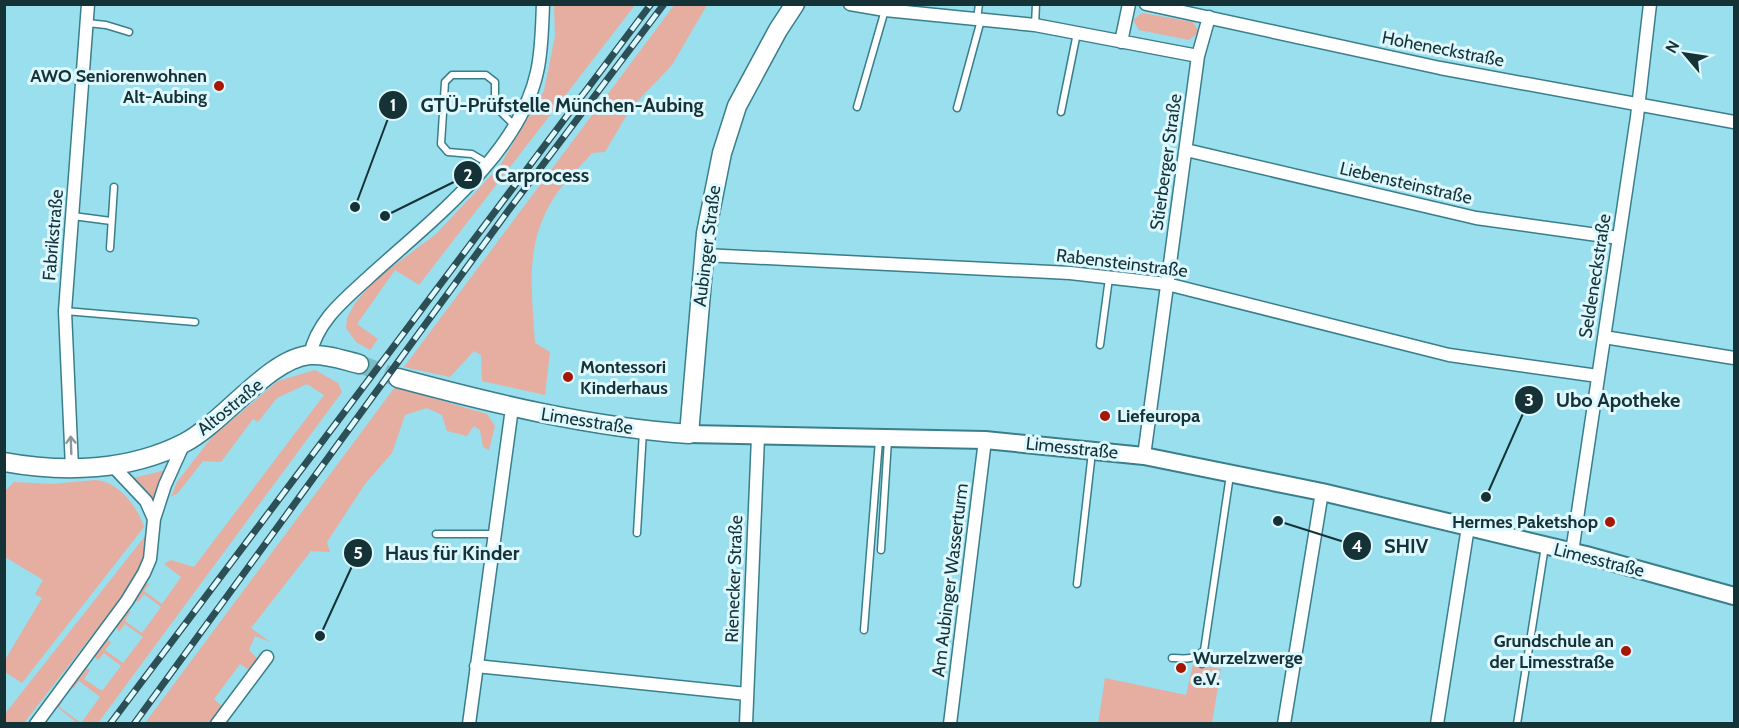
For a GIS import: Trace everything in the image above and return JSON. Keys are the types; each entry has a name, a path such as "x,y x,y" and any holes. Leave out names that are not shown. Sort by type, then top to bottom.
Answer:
{"main road":[{"name":"Aubinger Straße","path":"689,434 704,255 710,205 722,153 737,106 778,30 795,4"},
{"path":"310,355 333,357 359,364"},
{"name":"Altostraße","path":"5,462 33,467 72,468 112,465 148,458 184,443 207,428 288,360 310,355"},
{"name":"Limesstraße","path":"399,378 512,408 600,426 689,434"}],"street":[{"name":"Fabrikstraße","path":"72,468 65,311 88,4"},
{"path":"310,355 314,337 339,303 446,209 488,164 514,125 537,75 542,45 543,4"},
{"path":"850,4 885,10 1035,25 1198,56"},
{"path":"1121,42 1129,4"},
{"name":"Hoheneckstraße","path":"1146,4 1440,68 1734,122"},
{"name":"Seldeneckstraße","path":"1572,552 1639,103 1650,4"},
{"name":"Stierberger Straße","path":"1144,456 1198,56 1209,17"},
{"name":"Liebensteinstraße","path":"1186,150 1476,218 1619,238"},
{"name":"Rabensteinstraße","path":"704,255 1070,273 1167,284 1449,355 1598,375"},
{"path":"1604,337 1734,358"},
{"path":"469,723 512,408"},
{"name":"Limesstraße","path":"689,434 985,440 1144,456 1231,471 1322,492 1572,552 1734,596"},
{"name":"Rienecker Straße","path":"746,723 758,436"},
{"name":"Am Aubinger Wasserturm","path":"950,723 985,440"},
{"path":"36,723 127,601 144,573 150,559 154,519 165,485 184,443"},
{"path":"112,465 146,501 154,519"},
{"path":"1284,723 1322,492"},
{"path":"1437,723 1468,527"},
{"path":"217,723 267,657"},
{"path":"476,666 747,694"}],"lane":[{"path":"957,108 979,19 979,4"},
{"path":"1035,25 1036,4"},
{"path":"857,107 885,10"},
{"path":"87,23 106,25 129,32"},
{"path":"1061,112 1077,33"},
{"path":"488,164 472,154 448,152 441,144 446,82 452,75 486,75 495,82 495,106 514,125"},
{"path":"110,248 114,187"},
{"path":"73,216 111,221"},
{"path":"1100,345 1109,278"},
{"path":"65,311 195,321"},
{"path":"637,533 643,430"},
{"path":"881,550 884,439"},
{"path":"864,630 884,439"},
{"path":"1077,584 1092,449"},
{"path":"1202,664 1231,471"},
{"path":"436,534 493,534"},
{"path":"1517,723 1545,546"},
{"path":"1172,658 1188,660 1197,657 1204,650"}],"shaded area":[{"path":"675,4 707,5 672,65 631,108 605,152 592,153 557,193 538,234 532,269 532,305 535,343 550,352 545,395 482,381 481,355 474,351 450,377 404,367"},
{"path":"554,5 635,5 419,285 395,270 357,324 378,339 370,350 356,342 346,328 347,318 355,303 376,279 436,234 499,167 544,91 555,36"},
{"path":"1142,13 1193,22 1199,32 1189,40 1139,30 1133,20"},
{"path":"315,370 338,383 342,392 98,723 81,723 100,697 79,681 73,689 71,686 86,668 90,670 84,679 102,691 121,666 104,653 98,660 94,656 106,639 111,642 105,650 123,663 143,637 125,624 119,632 116,626 128,610 130,612 125,621 142,633 161,607 144,594 138,602 135,599 143,585 150,583 144,591 162,604 181,577 164,564 171,560 194,567 324,395 307,384 277,398 258,422 253,419 221,462 203,461 178,493 171,497 177,482 212,437 278,381"},
{"path":"395,387 487,414 495,426 489,450 483,447 480,430 474,426 467,436 447,431 442,415 427,408 405,415 392,453 365,484 327,542 330,552 311,551 251,628 270,642 255,636 249,650 257,658 249,670 240,664 214,699 222,706 209,723 145,723"},
{"path":"166,470 153,499 133,478"},
{"path":"96,480 112,485 126,496 137,511 144,527 22,683 5,672 5,660 42,598 35,594 43,580 5,557 5,491 14,482 51,484"},
{"path":"149,531 147,552 128,589 24,723 5,723 4,715"},
{"path":"1193,664 1221,669 1212,723 1098,724 1105,678 1186,695"},
{"path":"62,698 64,699 59,707 81,723 77,723 56,706"}],"tunnel":[{"path":"359,364 398,378"}],"railway":[{"path":"110,724 651,4"},
{"path":"134,724 508,211 664,4"}],"place":[{"name":"AWO Seniorenwohnen Alt-Aubing","path":"219,86"},
{"name":"GTÜ-Prüfstelle München-Aubing","path":"355,207"},
{"name":"Carprocess","path":"385,216"},
{"name":"Montessori Kinderhaus","path":"568,377"},
{"name":"Liefeuropa","path":"1105,416"},
{"name":"Ubo Apotheke","path":"1486,497"},
{"name":"SHIV","path":"1278,521"},
{"name":"Hermes Paketshop","path":"1610,522"},
{"name":"Haus für Kinder","path":"320,636"},
{"name":"Grundschule an der Limesstraße","path":"1626,651"},
{"name":"Wurzelzwerge e.V.","path":"1181,668"}]}
